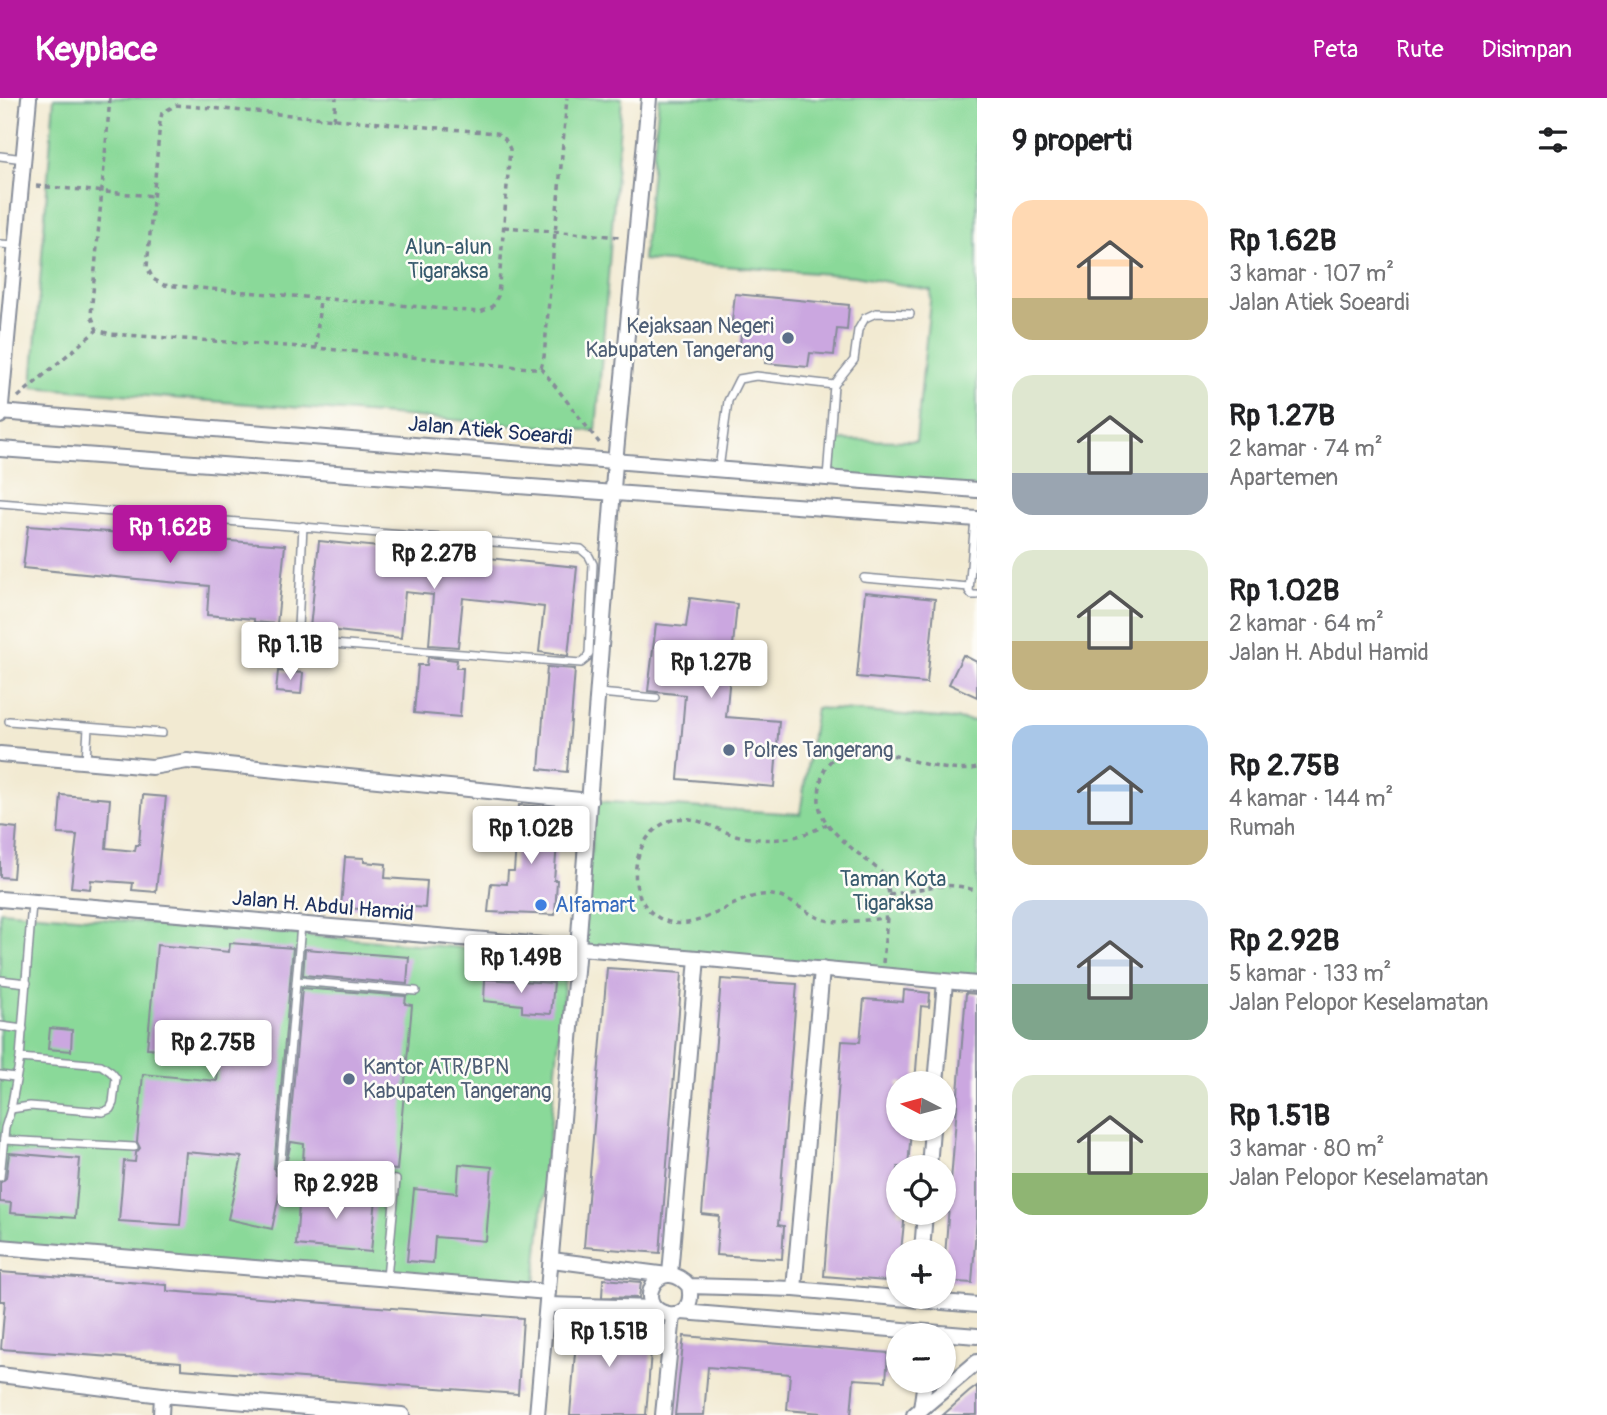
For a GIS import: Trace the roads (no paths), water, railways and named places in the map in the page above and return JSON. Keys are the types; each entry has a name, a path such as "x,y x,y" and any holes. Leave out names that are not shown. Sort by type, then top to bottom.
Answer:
{"street":[{"path":"0,413 29,98"},
{"path":"537,1415 599,693 615,463 649,98"},
{"name":"Jalan Atiek Soeardi","path":"0,413 615,463 719,468 977,491"},
{"path":"0,449 976,519"},
{"path":"0,754 152,766 187,761 590,801"},
{"name":"Jalan H. Abdul Hamid","path":"0,899 977,984"},
{"path":"669,1274 697,958"},
{"path":"794,1289 822,969"},
{"path":"937,1071 945,982"},
{"path":"0,1247 387,1278 655,1308"},
{"path":"552,1260 669,1274 681,1277 689,1286 691,1295 688,1304 678,1313 663,1415"},
{"path":"669,1274 657,1279 651,1288 650,1299 655,1308 663,1314 886,1330"},
{"path":"689,1286 794,1289 886,1296"},
{"path":"956,1303 977,1305"},
{"path":"956,1335 977,1336"},
{"path":"918,1412 977,1362"},
{"path":"0,1375 162,1395 402,1415"},
{"path":"918,1412 922,1393"},
{"path":"160,1415 162,1395"}],"lane":[{"path":"0,156 24,159"},
{"path":"0,244 16,245"},
{"path":"827,478 834,385 854,360 858,330 866,318 876,313 910,314"},
{"path":"719,468 728,401 739,379 756,376 834,385"},
{"path":"0,503 581,549 593,564 589,653 581,663 307,642 298,627 303,527"},
{"path":"976,519 969,587 970,594 977,595"},
{"path":"864,578 969,587"},
{"path":"599,693 656,698"},
{"path":"9,721 162,733"},
{"path":"86,761 88,728"},
{"path":"0,1177 4,1140 20,1058 32,902"},
{"path":"301,925 280,1170 396,1180 387,1278"},
{"path":"0,980 27,982"},
{"path":"297,981 416,991"},
{"path":"0,1027 23,1029"},
{"path":"11,1109 30,1106 103,1112 110,1109 113,1103 116,1078 101,1065 20,1058"},
{"path":"0,1075 15,1077"},
{"path":"4,1140 134,1147"}],"place":[{"name":"Kejaksaan Negeri Kabupaten Tangerang","path":"788,338"},
{"name":"Polres Tangerang","path":"729,750"},
{"name":"Alfamart","path":"541,905"},
{"name":"Kantor ATR/BPN Kabupaten Tangerang","path":"349,1079"}],"park label":[{"name":"Alun-alun Tigaraksa","path":"448,259"},
{"name":"Taman Kota Tigaraksa","path":"893,891"}]}
